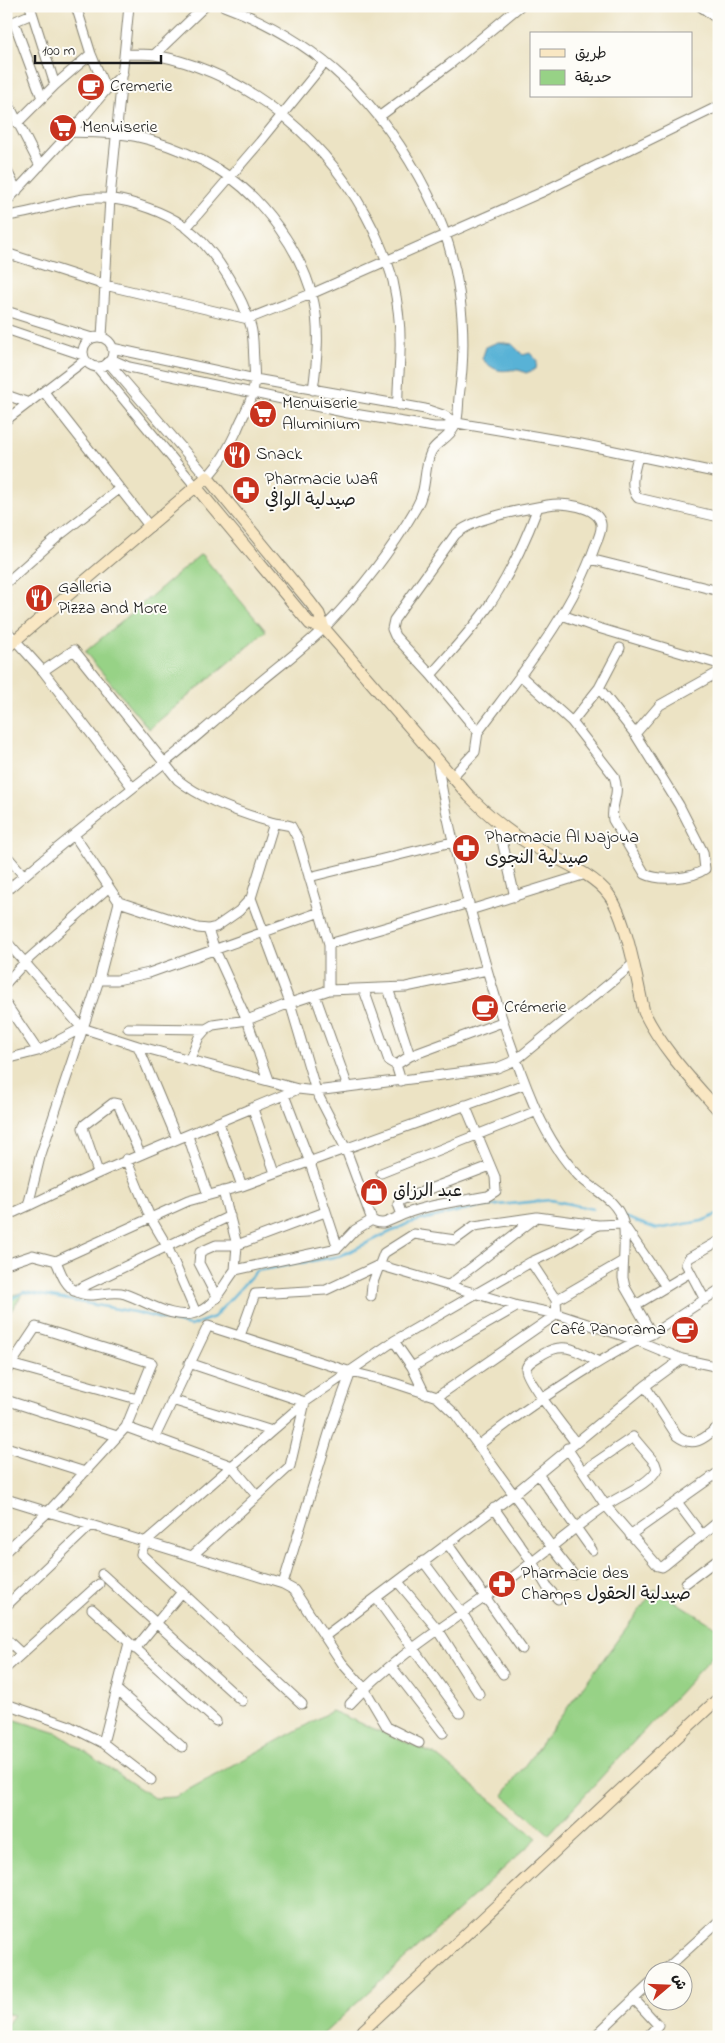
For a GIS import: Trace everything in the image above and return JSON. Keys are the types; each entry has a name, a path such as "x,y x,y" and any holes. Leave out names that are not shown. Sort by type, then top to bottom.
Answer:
{"street":[{"path":"76,6 91,54 106,90"},
{"path":"102,337 110,198 129,6"},
{"path":"154,55 204,6"},
{"path":"6,892 132,787 163,764 324,628 367,579 399,536 424,493 431,452 449,436 456,422 461,382 461,310 454,261 438,216 420,179 399,142 380,116 350,83 325,62 283,33 224,6"},
{"path":"380,116 450,64 520,6"},
{"path":"700,6 713,9 719,20"},
{"path":"42,98 10,23 31,10 55,85"},
{"path":"17,123 55,85 91,54"},
{"path":"125,54 154,55 199,67 230,82 282,115 315,145 345,182 370,222 386,260 393,283 398,314 400,350 398,405"},
{"path":"186,228 325,62"},
{"path":"6,202 71,132 106,90 123,74"},
{"path":"6,99 40,166"},
{"path":"6,253 105,285 248,319 312,294 540,193 719,106"},
{"path":"71,132 116,134 149,140 180,150 230,177 252,197 281,232 301,266 312,294 316,313 317,337 313,390"},
{"path":"6,169 17,191"},
{"path":"6,216 38,211 78,199 110,198 144,207 186,228 211,253 235,290 248,319 252,334 255,379 253,393 222,458 207,477 6,648"},
{"path":"6,311 92,338 102,337 110,343 112,348 110,361 123,378 310,602 319,614 324,628 452,777 498,823 525,842 586,874 609,894 617,909 624,930 644,1012 650,1024 662,1044 719,1111"},
{"path":"6,329 84,357 88,363 98,367 310,624 324,628"},
{"path":"6,420 44,392 84,357 85,345 92,338"},
{"path":"112,348 255,379 398,405 444,415 456,422 529,434 719,473"},
{"path":"98,367 110,361 130,367 348,413 420,425 444,427 456,422"},
{"path":"123,378 130,367"},
{"path":"44,392 150,527"},
{"path":"6,395 29,403"},
{"path":"638,456 632,486 633,493 638,498 719,517"},
{"path":"8,579 119,488"},
{"path":"452,777 475,752 478,732 562,615 590,559 600,531 601,524 598,516 592,512 566,504 554,504 478,521 461,530 455,534 394,620 392,629 395,636 431,675 478,732"},
{"path":"431,675 470,630 498,592 516,560 538,507"},
{"path":"590,559 719,591"},
{"path":"562,615 719,664"},
{"path":"6,630 43,671 132,787"},
{"path":"572,722 599,688 620,648"},
{"path":"43,671 74,650 163,764 190,790 235,811 274,823 291,826 294,830 329,944 329,990"},
{"path":"635,734 660,705 719,672"},
{"path":"520,676 572,722 614,776 618,795 612,814 613,820 645,874 654,877 672,878 688,877 700,873 705,869 703,852 679,805 635,734 599,688"},
{"path":"437,760 452,842 487,970 502,1022 537,1111 548,1134 562,1156 580,1177 612,1202 624,1224 665,1285"},
{"path":"74,835 119,902 198,928 208,929 216,927 240,911 251,898 274,823"},
{"path":"498,823 515,896"},
{"path":"309,877 452,842"},
{"path":"6,855 24,876"},
{"path":"329,944 470,906 515,896 586,874"},
{"path":"6,983 25,962 109,887"},
{"path":"251,898 290,1003 316,1091 346,1147 372,1220 378,1224 384,1224 418,1209 493,1194 496,1191 490,1166 476,1136 465,1105"},
{"path":"28,1206 40,1157 98,980 119,902"},
{"path":"98,980 117,980 149,973 320,912"},
{"path":"208,929 247,1020 268,1080"},
{"path":"6,941 82,1028 189,1061 298,1089 316,1091 497,1068 516,1060 632,964"},
{"path":"189,1061 195,1044 206,1029 213,1025 247,1020 329,990 364,990 423,985 487,970"},
{"path":"388,988 410,1056"},
{"path":"364,990 389,1061 396,1065 401,1081"},
{"path":"315,995 348,1087"},
{"path":"6,1004 38,1051"},
{"path":"396,1065 410,1056 502,1022"},
{"path":"6,1059 38,1051 82,1028"},
{"path":"128,1028 206,1029"},
{"path":"138,1046 177,1139"},
{"path":"6,1264 32,1255 56,1261 188,1201 242,1186 309,1160 526,1084"},
{"path":"6,1216 98,1172 298,1089"},
{"path":"284,1095 309,1160 338,1248"},
{"path":"98,1172 83,1128 84,1125 113,1103 118,1104 140,1154"},
{"path":"253,1109 275,1173"},
{"path":"381,1173 537,1111"},
{"path":"219,1123 242,1186"},
{"path":"188,1136 208,1195"},
{"path":"126,1160 150,1217 168,1246 196,1313"},
{"path":"402,1215 398,1204 401,1200 490,1166"},
{"path":"56,1261 66,1284 74,1291 84,1295 123,1293 178,1314 196,1313 217,1298 235,1270 237,1245 223,1191"},
{"path":"217,1298 199,1263 200,1252 216,1245 237,1245 325,1212"},
{"path":"74,1291 230,1216"},
{"path":"370,1296 384,1253 414,1234 455,1240 474,1226 537,1217 598,1225 624,1224"},
{"path":"449,1285 537,1217"},
{"path":"235,1270 338,1248 355,1230 372,1220"},
{"path":"624,1224 623,1278 625,1287 652,1334"},
{"path":"302,1704 141,1554 145,1542 305,1402 394,1341 598,1225"},
{"path":"705,1300 689,1273 686,1264 687,1260 719,1241"},
{"path":"556,1300 623,1261"},
{"path":"531,1262 556,1300 557,1314"},
{"path":"240,1336 256,1294 326,1290 379,1265 518,1306 557,1314 636,1340 682,1359 719,1366"},
{"path":"636,1305 665,1285 689,1273"},
{"path":"479,1445 511,1419 543,1398 636,1340 652,1334 719,1290"},
{"path":"412,1368 518,1306"},
{"path":"437,1398 557,1314"},
{"path":"156,1437 189,1363 208,1326 351,1372 376,1377 437,1398 456,1415 573,1574"},
{"path":"8,1547 48,1512 126,1427 152,1363 36,1327 8,1368 137,1399"},
{"path":"394,1341 412,1368 425,1394"},
{"path":"575,1442 543,1398 526,1369 529,1363 553,1348 562,1347 599,1362"},
{"path":"324,1636 377,1599 447,1542 514,1494 567,1448 644,1386 682,1359"},
{"path":"189,1363 305,1402"},
{"path":"283,1584 330,1430 351,1372"},
{"path":"644,1386 677,1436 684,1441 697,1441 719,1426"},
{"path":"6,1400 117,1436"},
{"path":"172,1400 272,1431"},
{"path":"192,1556 290,1466 305,1402"},
{"path":"126,1427 232,1466 257,1496"},
{"path":"350,1704 364,1688 391,1666 551,1546 656,1472 655,1463 633,1437 583,1471"},
{"path":"6,1447 85,1472"},
{"path":"567,1448 606,1506 658,1566 662,1567 719,1521"},
{"path":"630,1535 719,1472"},
{"path":"538,1474 592,1550"},
{"path":"6,1499 283,1584 294,1590 342,1663 364,1688 388,1727 419,1743"},
{"path":"677,1502 701,1534"},
{"path":"494,1508 547,1587 558,1599"},
{"path":"6,1606 91,1525"},
{"path":"447,1542 522,1649"},
{"path":"686,1583 719,1558"},
{"path":"423,1562 462,1613 503,1674"},
{"path":"102,1574 242,1701"},
{"path":"398,1582 438,1631 479,1694"},
{"path":"6,1668 99,1584"},
{"path":"103,1743 117,1690 132,1646 156,1623 182,1592"},
{"path":"377,1599 460,1713"},
{"path":"92,1609 216,1722"},
{"path":"6,1639 21,1653"},
{"path":"391,1666 443,1733"},
{"path":"117,1690 182,1747"},
{"path":"356,2037 719,1698"},
{"path":"6,1704 67,1725 103,1743 151,1780"},
{"path":"676,1960 719,1921"},
{"path":"594,2037 642,1991"},
{"path":"634,1999 658,2025 647,2037"}],"green space":[{"path":"201,554 266,631 149,729 85,652"},
{"path":"24,1292 6,1318 6,1297"},
{"path":"655,1589 719,1629 719,1649 549,1834 503,1795"},
{"path":"332,1711 436,1755 537,1838 320,2037 6,2037 6,2026 13,2016 6,2013 6,1717 57,1733 154,1798 175,1797"}],"water":[{"path":"498,342 512,344 523,355 530,353 537,361 536,369 526,373 520,370 501,370 489,366 482,359 486,347"}],"waterway":[{"path":"6,1302 24,1292 134,1312 190,1326 214,1317 256,1271 340,1256 409,1223 477,1207 551,1200 593,1209"},
{"path":"624,1217 657,1229 702,1221 719,1214"}],"place":[{"name":"Cremerie","path":"91,87"},
{"name":"Menuiserie","path":"63,128"},
{"name":"Menuiserie Aluminium","path":"263,414"},
{"name":"Snack","path":"237,455"},
{"name":"Pharmacie Wafi صيدلية الوافي","path":"246,490"},
{"name":"Galleria Pizza and More","path":"39,598"},
{"name":"Pharmacie Al Najoua صيدلية النجوى","path":"466,848"},
{"name":"Crémerie","path":"485,1008"},
{"name":"عبد الرزاق","path":"374,1192"},
{"name":"Café Panorama","path":"685,1330"},
{"name":"Pharmacie des Champs صيدلية الحقول","path":"502,1584"}]}
